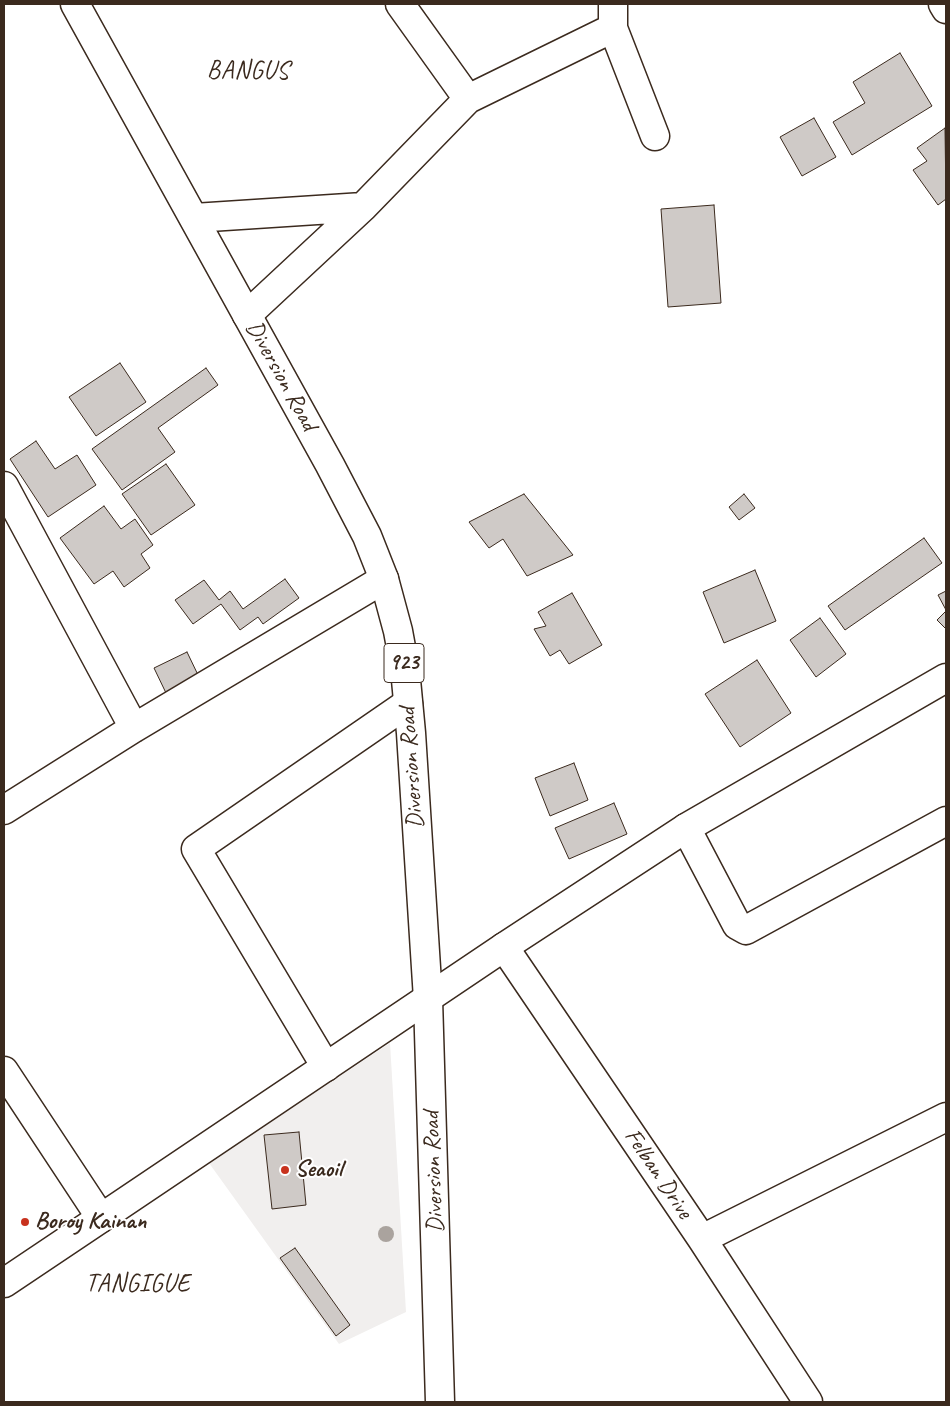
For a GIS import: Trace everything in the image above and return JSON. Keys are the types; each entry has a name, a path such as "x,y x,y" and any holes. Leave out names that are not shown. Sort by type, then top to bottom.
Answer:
{"main road":[{"name":"Diversion Road","path":"75,4 363,528 384,579 398,631 405,669 408,703 428,999 440,1402"},
{"path":"400,4 468,99"},
{"path":"943,4 946,9"},
{"path":"247,315 363,207 468,99 613,16 654,136"},
{"path":"194,218 363,207"},
{"path":"4,486 134,728"},
{"path":"4,810 134,728 384,579"},
{"path":"4,1284 686,828 946,678"},
{"path":"326,1067 196,849 408,703"},
{"path":"686,828 737,925 746,930 946,822"},
{"name":"Felban Drive","path":"504,948 702,1239 808,1402"},
{"path":"4,1071 101,1218"},
{"path":"702,1239 946,1118"}],"shaded area":[{"path":"390,1043 406,1312 339,1344 209,1163"}],"building":[{"path":"900,53 932,106 852,155 833,122 865,103 853,82"},
{"path":"814,118 836,157 802,176 780,137"},
{"path":"945,128 946,199 938,205 913,170 927,161 917,148"},
{"path":"714,205 721,303 668,307 661,209"},
{"path":"120,363 146,402 96,436 69,397"},
{"path":"206,368 218,385 158,428 175,452 122,490 92,449"},
{"path":"36,441 55,469 77,455 96,485 48,517 10,459"},
{"path":"166,464 195,505 151,535 122,494"},
{"path":"524,494 573,555 527,576 503,539 489,548 469,522"},
{"path":"744,494 755,508 739,520 729,507"},
{"path":"104,506 121,529 135,519 153,545 141,554 150,568 124,587 113,571 94,584 60,538"},
{"path":"924,538 942,563 845,630 828,606"},
{"path":"755,570 776,621 724,643 703,592"},
{"path":"285,579 299,598 263,624 258,617 240,630 221,604 193,624 175,600 204,580 219,600 230,591 243,609"},
{"path":"946,591 946,610 938,595"},
{"path":"572,593 602,645 569,664 560,650 550,656 534,629 546,626 538,612"},
{"path":"946,611 946,629 937,620"},
{"path":"820,618 846,654 816,677 790,640"},
{"path":"187,652 199,677 166,693 154,668"},
{"path":"757,660 791,713 740,747 705,694"},
{"path":"574,763 588,800 550,816 535,778"},
{"path":"614,803 627,834 569,859 555,828"},
{"name":"Seaoil","path":"299,1132 306,1205 272,1209 264,1135"},
{"path":"295,1248 350,1325 336,1336 280,1258"}],"place":[{"name":"Seaoil","path":"285,1170"},
{"name":"Boroy Kainan","path":"25,1222"}],"district":[{"name":"BANGUS","path":"248,71"},
{"name":"TANGIGUE","path":"138,1284"}]}
